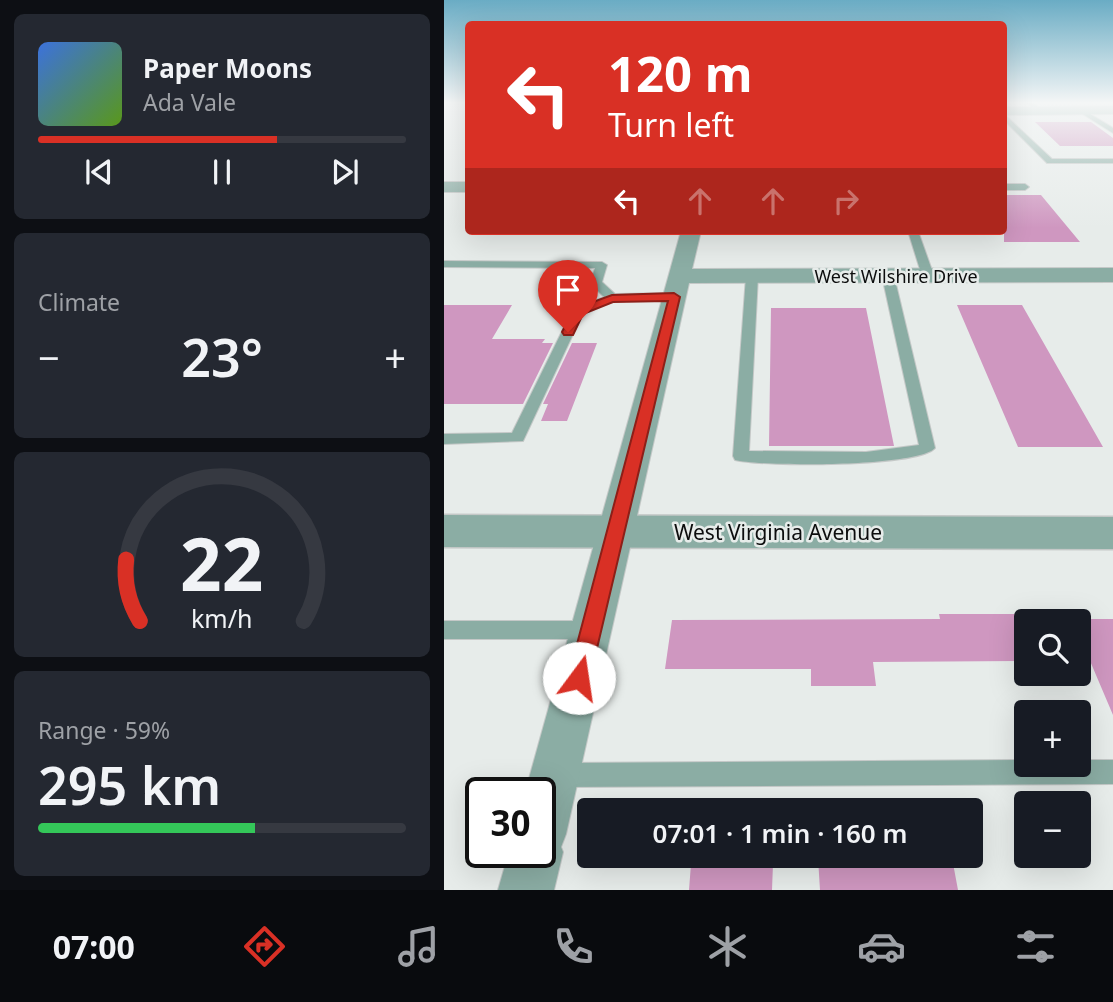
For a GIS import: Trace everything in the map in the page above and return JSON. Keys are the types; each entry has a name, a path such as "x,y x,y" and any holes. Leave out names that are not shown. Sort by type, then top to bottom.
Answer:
{"street":[{"path":"555,775 690,235"},
{"name":"West Wilshire Drive","path":"677,287 753,276 1112,275"},
{"name":"West Virginia Avenue","path":"444,531 1112,533"},
{"path":"526,890 532,868"}],"lane":[{"path":"1033,145 1050,161 1112,161"},
{"path":"1007,187 1025,187"},
{"path":"914,235 928,276"},
{"path":"444,264 602,265 596,283 612,298"},
{"path":"753,276 741,456 883,457 918,454 927,448 888,276"},
{"path":"444,439 517,438 578,311 612,298 677,287"},
{"path":"444,630 591,630"},
{"path":"555,775 1112,772"}],"building":[{"path":"1058,145 1113,145 1113,146"},
{"path":"1007,195 1041,195 1080,242 1004,242 1004,235 1007,235"},
{"path":"444,305 512,305 492,339 545,339 542,343 553,343 523,404 444,404"},
{"path":"957,305 1022,305 1103,447 1018,447"},
{"path":"771,308 866,308 894,446 769,446"},
{"path":"572,343 597,343 567,421 541,421 548,404 543,404"},
{"path":"939,614 1014,614 1014,661 873,662 876,686 811,686 811,669 665,669 672,620 940,619"},
{"path":"1091,619 1113,619 1113,715 1091,663"},
{"path":"691,868 773,868 772,890 689,890"},
{"path":"819,868 954,868 958,890 820,890"}],"route":[{"path":"568,332 578,311 612,298 674,297 579,678"}]}
